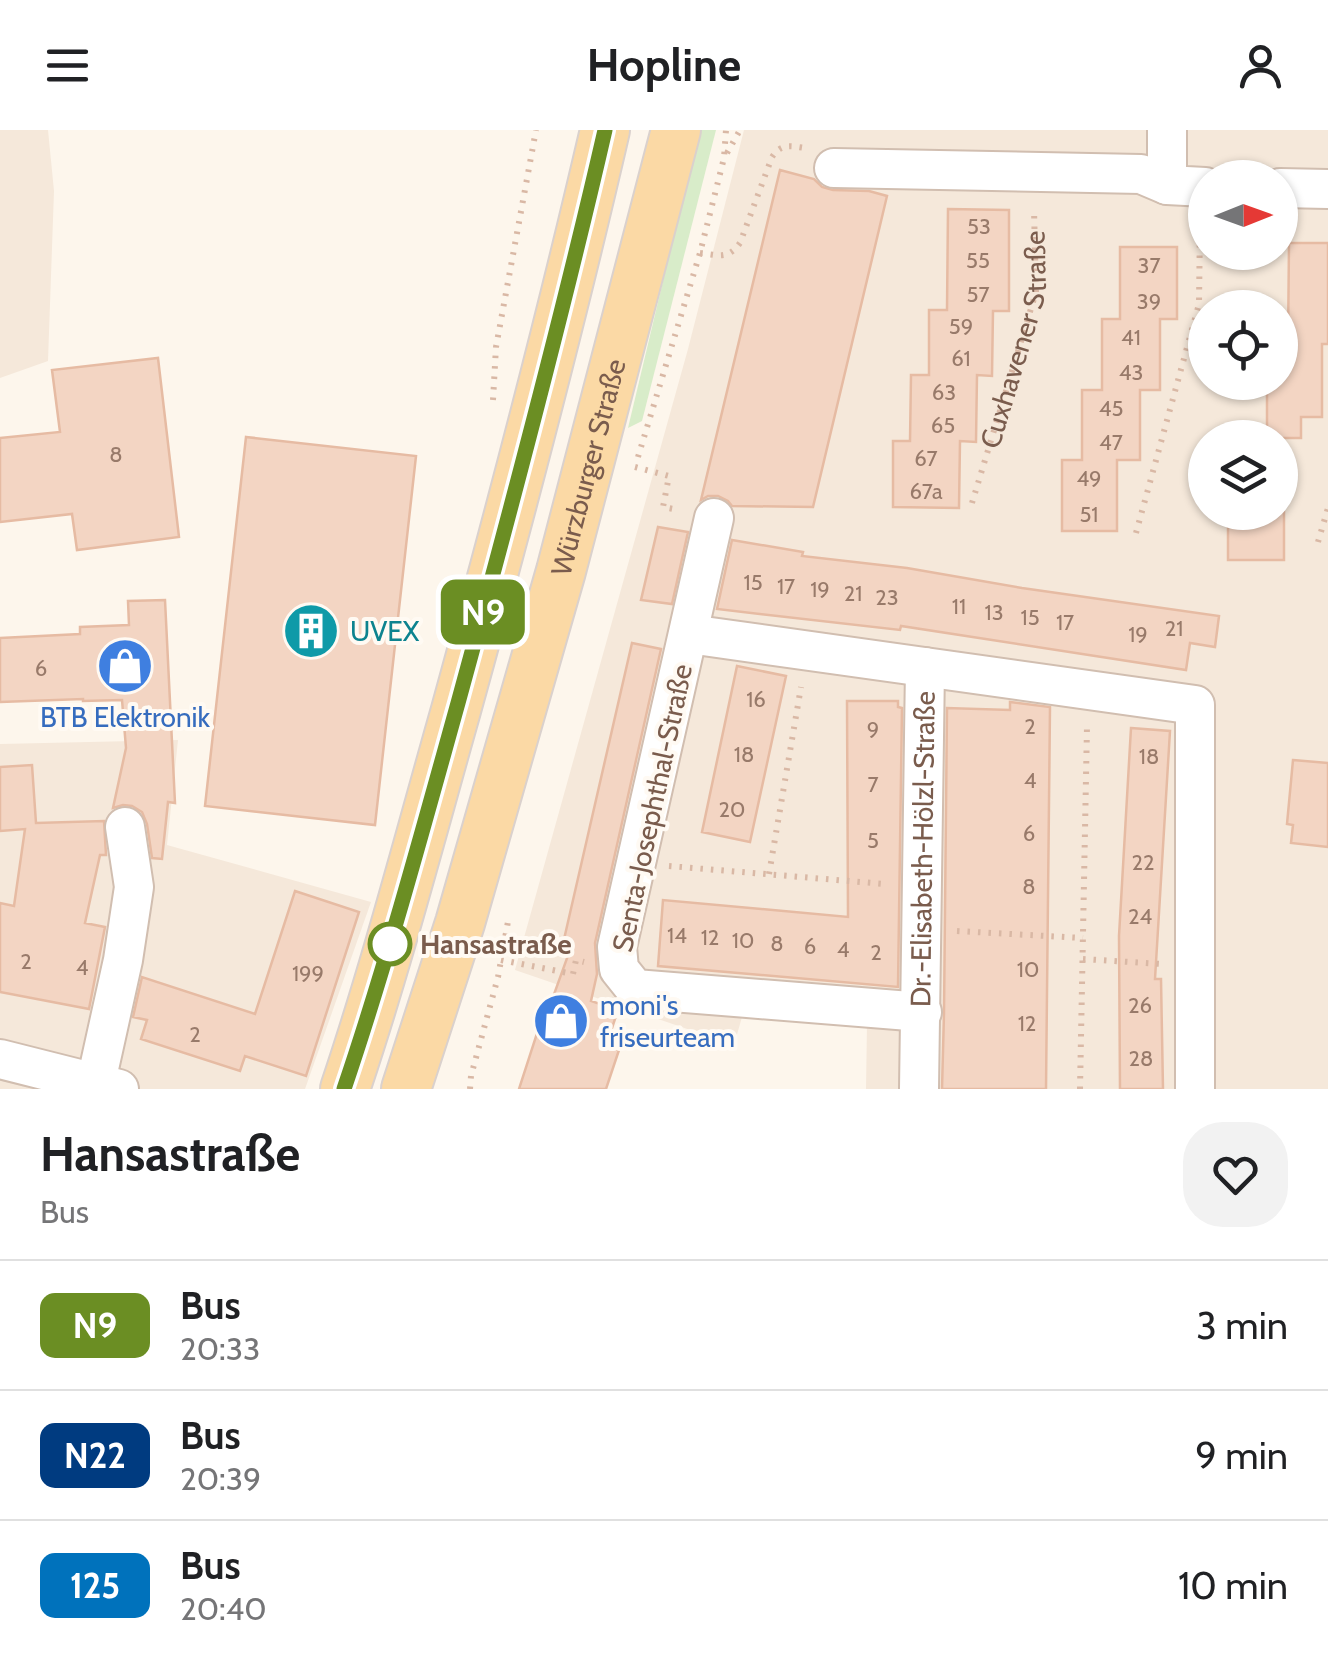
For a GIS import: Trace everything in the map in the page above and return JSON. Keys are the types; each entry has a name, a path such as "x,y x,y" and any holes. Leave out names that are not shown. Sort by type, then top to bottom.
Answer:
{"main road":[{"path":"344,1089 400,912 482,616 605,130"},
{"name":"Würzburger Straße","path":"406,1089 460,922 562,571 676,130"}],"street":[{"path":"1167,130 1188,179"},
{"path":"834,168 1141,174 1188,185"},
{"path":"1298,188 1328,189"},
{"name":"Senta-Josephthal-Straße","path":"714,518 617,947 619,969 635,988 922,1012"},
{"name":"Senta-Josephthal-Straße","path":"689,634 925,668"},
{"name":"Dr.-Elisabeth-Hölzl-Straße","path":"919,1089 925,668 1195,705 1195,1089"},
{"path":"0,1059 107,1086 134,887 125,827"}],"path":[{"path":"492,417 496,346 536,130"},
{"path":"627,475 635,466 700,253 724,158 726,130"},
{"path":"724,158 740,130"},
{"path":"700,253 733,253 776,150 785,145 813,149 834,168"},
{"name":"Cuxhavener Straße","path":"972,503 1036,292 1034,172"},
{"path":"1136,533 1200,304 1197,270"},
{"path":"635,466 670,476 662,507 714,518"},
{"path":"1318,542 1328,508"},
{"path":"770,874 807,651"},
{"path":"1080,1089 1087,690"},
{"path":"636,864 922,887"},
{"path":"470,1089 511,906"},
{"path":"921,929 1083,938"},
{"path":"1082,959 1195,966"},
{"path":"501,960 573,974 576,960 619,969"}],"shaded area":[{"path":"0,130 48,130 54,191 48,361 0,378"},
{"path":"744,130 1328,130 1328,1089 866,1089 867,1024 744,1010 734,1045 515,970 688,349"},
{"path":"178,740 167,845 371,902 305,1089 0,1089 0,744"}],"green space":[{"path":"699,130 716,130 642,421 628,428"}],"building":[{"path":"780,170 814,179 833,190 887,196 813,507 732,506 718,496 701,500"},
{"path":"948,209 1009,210 1009,311 993,311 992,376 977,375 976,442 960,441 959,508 893,507 893,441 910,441 911,375 929,375 929,310 947,310"},
{"path":"1298,243 1328,243 1328,344 1322,344 1322,417 1301,417 1301,438 1298,420 1267,420 1267,400 1298,400 1298,290 1289,290 1289,270 1298,270"},
{"path":"1120,247 1177,247 1177,319 1160,319 1160,390 1140,390 1140,460 1117,460 1117,531 1062,531 1062,460 1082,460 1082,390 1102,390 1102,319 1120,319"},
{"path":"158,358 179,537 77,550 72,514 0,522 0,438 60,432 52,370"},
{"name":"UVEX","path":"246,437 416,456 375,825 205,806"},
{"path":"658,527 688,532 672,604 641,600"},
{"path":"1228,530 1284,530 1284,560 1228,560"},
{"path":"732,540 803,552 802,556 907,568 1219,616 1215,647 1190,643 1186,670 901,626 900,630 717,609"},
{"path":"165,600 175,803 168,802 162,859 152,858 142,812 132,806 113,808 126,748 122,700 0,702 0,638 80,634 80,627 129,625 128,601"},
{"path":"632,643 661,649 595,943 597,974 591,1001 618,1010 606,1046 619,1050 606,1089 519,1089 570,950 562,948"},
{"path":"737,666 786,676 750,842 702,832"},
{"path":"847,701 898,701 902,708 898,987 658,966 663,900 848,917"},
{"path":"1010,702 1050,707 1046,1089 942,1089 947,708 1010,710"},
{"path":"1131,728 1170,731 1155,979 1161,979 1163,1089 1120,1089 1119,936"},
{"path":"1293,760 1328,763 1328,847 1291,843 1293,825 1287,824"},
{"path":"32,765 36,823 104,821 106,855 100,855 85,923 105,927 89,1009 0,992 0,903 14,906 25,829 0,831 0,767"},
{"path":"295,891 359,912 306,1076 245,1056 240,1071 141,1039 147,1020 133,1017 142,977 255,1014"}],"bus line":[{"name":"N9","path":"344,1089 400,912 482,616 605,130"}],"place":[{"name":"UVEX","path":"311,631"},
{"name":"BTB Elektronik","path":"125,666"},
{"name":"Hansastraße","path":"390,944"},
{"name":"moni's friseurteam","path":"561,1021"}]}
